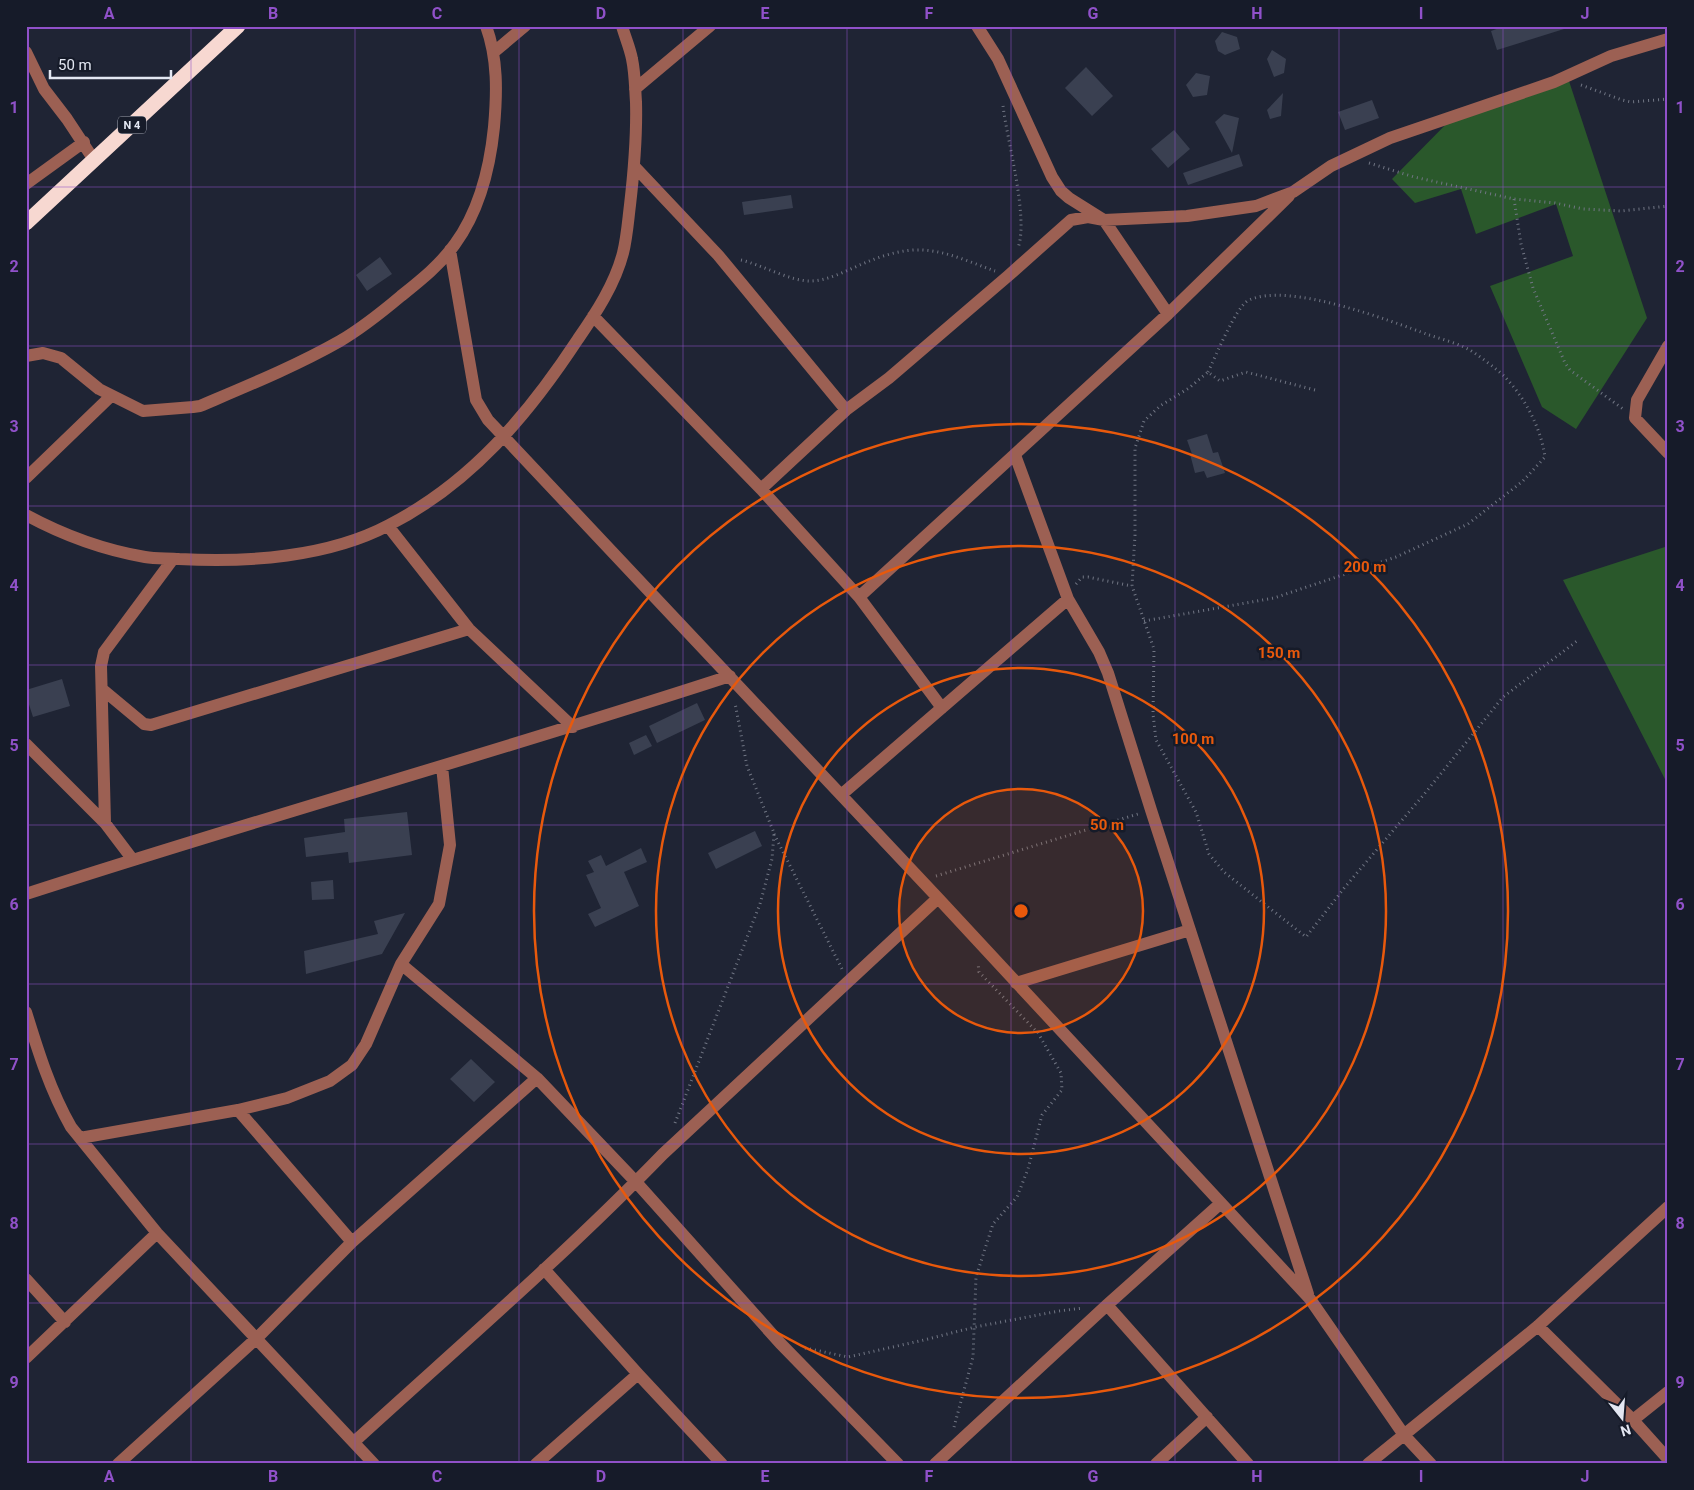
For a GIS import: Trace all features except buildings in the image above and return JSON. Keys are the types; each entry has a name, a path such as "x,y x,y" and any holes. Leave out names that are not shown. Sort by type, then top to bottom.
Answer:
{"highway":[{"name":"N 4","path":"26,223 238,26"}],"street":[{"path":"26,356 43,353 61,358 100,389 143,411 200,406 290,366 340,341 375,318 441,262 473,212 487,167 493,137 495,110 494,52 486,26"},
{"path":"494,52 525,26"},
{"path":"26,515 92,544 146,557 202,560 282,556 340,544 388,526 462,478 504,438 559,367 593,316 616,273 623,254 634,166 636,88 632,59 622,26"},
{"path":"636,88 710,26"},
{"path":"977,26 998,59 1052,177 1069,198 1104,220 1168,314"},
{"path":"859,597 1168,314 1293,192 1330,166 1390,138 1564,78 1611,56 1668,39"},
{"path":"26,52 44,89 84,142 94,160"},
{"path":"26,184 84,142"},
{"path":"634,166 718,255 846,410"},
{"path":"761,488 846,410 888,378 1071,220 1088,216 1104,220 1187,216 1219,212 1256,206 1293,192"},
{"path":"450,250 476,400 488,420 938,898 1310,1299 1404,1435 1432,1464"},
{"path":"593,316 761,488 859,597 942,708"},
{"path":"1668,346 1637,400 1635,418 1668,453"},
{"path":"26,478 111,396"},
{"path":"1015,455 1068,599 1099,652 1108,673 1310,1299"},
{"path":"388,526 469,628 573,727"},
{"path":"105,823 101,666 104,652 172,558"},
{"path":"841,795 1068,599"},
{"path":"102,689 144,724 150,725 469,628"},
{"path":"26,894 573,727 730,676"},
{"path":"26,744 105,823 133,860"},
{"path":"80,1138 238,1110 287,1098 330,1082 352,1065 366,1044 401,964 439,904 450,845 442,766"},
{"path":"354,1442 544,1269 663,1154 938,898"},
{"path":"1016,983 1190,930"},
{"path":"401,964 537,1078 636,1182 780,1343 898,1464"},
{"path":"26,1012 43,1066 71,1127 157,1233 374,1464"},
{"path":"118,1464 257,1338 352,1242 537,1078"},
{"path":"238,1110 352,1242"},
{"path":"935,1464 948,1450 1221,1203"},
{"path":"1368,1464 1538,1326 1668,1207"},
{"path":"26,1358 157,1233"},
{"path":"544,1269 722,1464"},
{"path":"26,1279 65,1322"},
{"path":"1107,1305 1248,1464"},
{"path":"1538,1326 1633,1420 1668,1459"},
{"path":"544,1461 638,1374"},
{"path":"1633,1420 1668,1392"},
{"path":"1156,1464 1207,1417"}],"path":[{"path":"1564,78 1622,100 1641,102 1668,99"},
{"path":"1010,87 1005,94 1003,106 1020,210 1020,241 1016,252"},
{"path":"1361,162 1432,182 1462,187 1514,200 1555,203 1583,209 1621,210 1668,206"},
{"path":"1514,200 1521,244 1532,288 1565,363 1570,370 1635,418"},
{"path":"718,255 754,263 796,279 810,281 826,279 879,258 901,252 922,250 939,252 1008,276"},
{"path":"1144,621 1274,598 1396,557 1468,524 1523,481 1545,457 1543,443 1527,407 1504,376 1469,349 1370,313 1298,296 1267,295 1247,301 1231,323 1208,372 1189,388 1160,406 1144,421 1134,448 1135,536 1132,586 1144,621 1154,649 1153,714 1156,740 1196,812 1209,854 1224,872 1306,937 1345,887 1426,792 1503,697 1576,642"},
{"path":"1208,372 1220,381 1246,372 1315,390"},
{"path":"1068,599 1078,580 1082,577 1132,586"},
{"path":"730,676 747,766 774,833 848,981"},
{"path":"921,880 1151,810"},
{"path":"674,1127 760,904 772,859 774,833"},
{"path":"948,1450 973,1358 976,1277 993,1224 1017,1197 1028,1169 1042,1115 1062,1090 1061,1073 1038,1033 979,972 976,940"},
{"path":"780,1343 848,1357 974,1327 1059,1311 1107,1305"}],"green space":[{"path":"1567,75 1647,318 1576,429 1542,407 1490,286 1573,256 1556,204 1476,234 1461,189 1415,203 1392,179 1458,112"},
{"path":"1668,546 1668,785 1563,580"}]}
